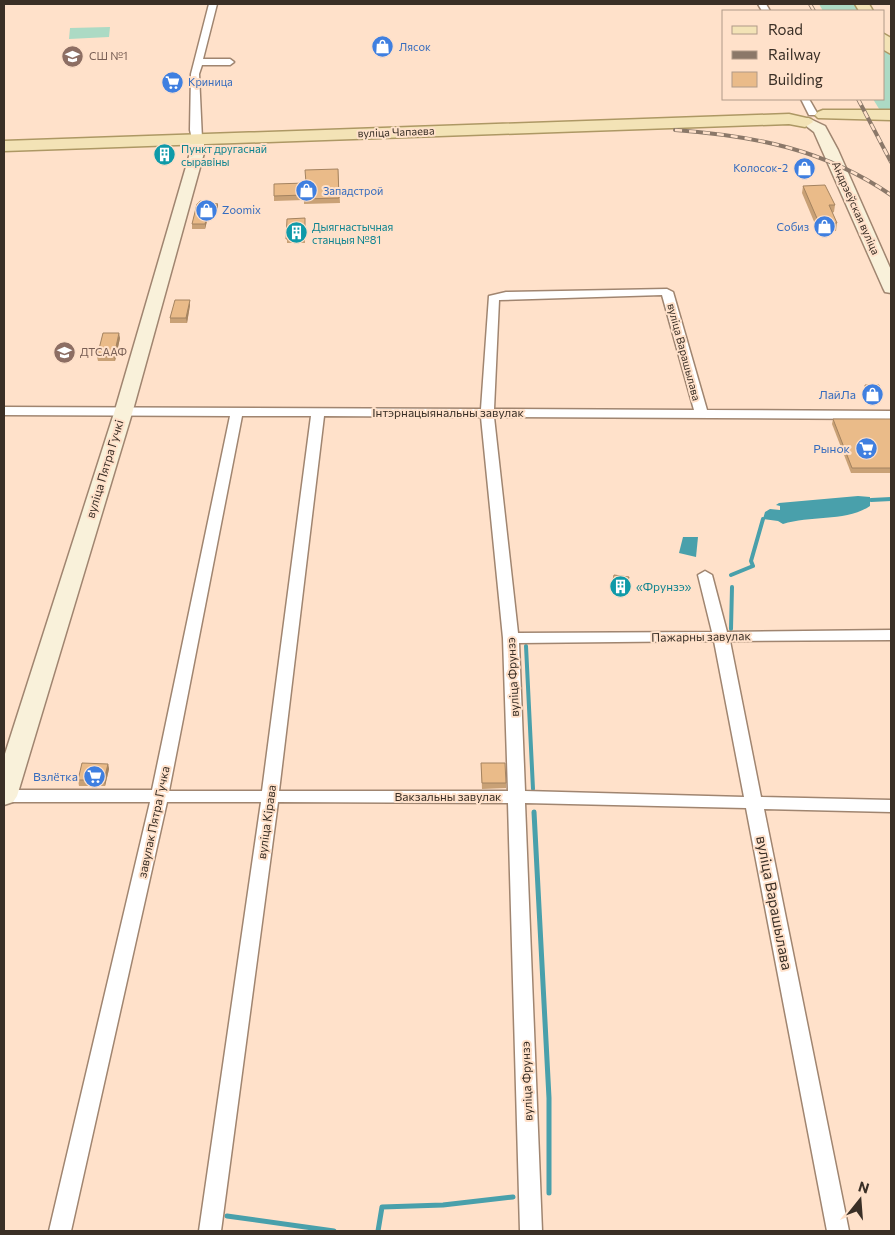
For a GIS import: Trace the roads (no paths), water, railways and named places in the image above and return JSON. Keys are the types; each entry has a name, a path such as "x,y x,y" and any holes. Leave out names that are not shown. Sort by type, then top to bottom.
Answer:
{"main road":[{"name":"вуліца Чапаева","path":"4,146 815,120 891,115"}],"street":[{"path":"197,139 195,130 196,74 213,4"},
{"path":"199,62 230,62"},
{"name":"Андрэеўская вуліца","path":"805,100 891,288"},
{"name":"вуліца Пятра Гучкі","path":"4,796 124,410 197,153 197,139"},
{"name":"вуліца Варашылава","path":"668,292 701,413"},
{"name":"вуліца Фрунзэ","path":"531,1231 518,797 511,638 487,413 494,298 668,292"},
{"name":"Інтэрнацыянальны завулак","path":"4,410 891,415"},
{"name":"завулак Пятра Гучка","path":"60,1231 160,795 237,411"},
{"name":"вуліца Кірава","path":"210,1231 270,796 318,412"},
{"path":"822,414 824,428"},
{"name":"вуліца Варашылава","path":"706,575 721,636 838,1231"},
{"name":"Пажарны завулак","path":"511,638 891,635"},
{"name":"Вакзальны завулак","path":"4,796 518,797 891,806"}],"water":[{"path":"858,496 870,497 870,506 850,514 783,524 778,521 763,519 765,512 770,509 780,510 780,506 776,505 779,503"},
{"path":"683,537 698,537 696,557 679,553"}],"waterway":[{"path":"871,500 891,499"},
{"path":"731,575 753,566 751,561 763,519"},
{"path":"731,629 732,587"},
{"path":"526,646 533,789"},
{"path":"534,812 549,1098 549,1193"},
{"path":"378,1231 382,1207 443,1205 513,1197"},
{"path":"227,1216 334,1231"}],"railway":[{"path":"810,4 813,10"},
{"path":"859,100 891,162"},
{"path":"675,130 733,136 788,148 840,166 866,179 891,195"}],"place":[{"name":"Лясок","path":"383,47"},
{"name":"СШ №1","path":"73,56"},
{"name":"Криница","path":"172,82"},
{"name":"Пункт другаснай сыравіны","path":"165,155"},
{"name":"Колосок-2","path":"804,168"},
{"name":"Западстрой","path":"307,191"},
{"name":"Zoomix","path":"206,210"},
{"name":"Собиз","path":"825,227"},
{"name":"Дыягнастычная станцыя №81","path":"296,233"},
{"name":"ДТСААФ","path":"64,352"},
{"name":"ЛайЛа","path":"872,395"},
{"name":"Рынок","path":"866,449"},
{"name":"«Фрунзэ»","path":"620,587"},
{"name":"Взлётка","path":"94,777"}]}
